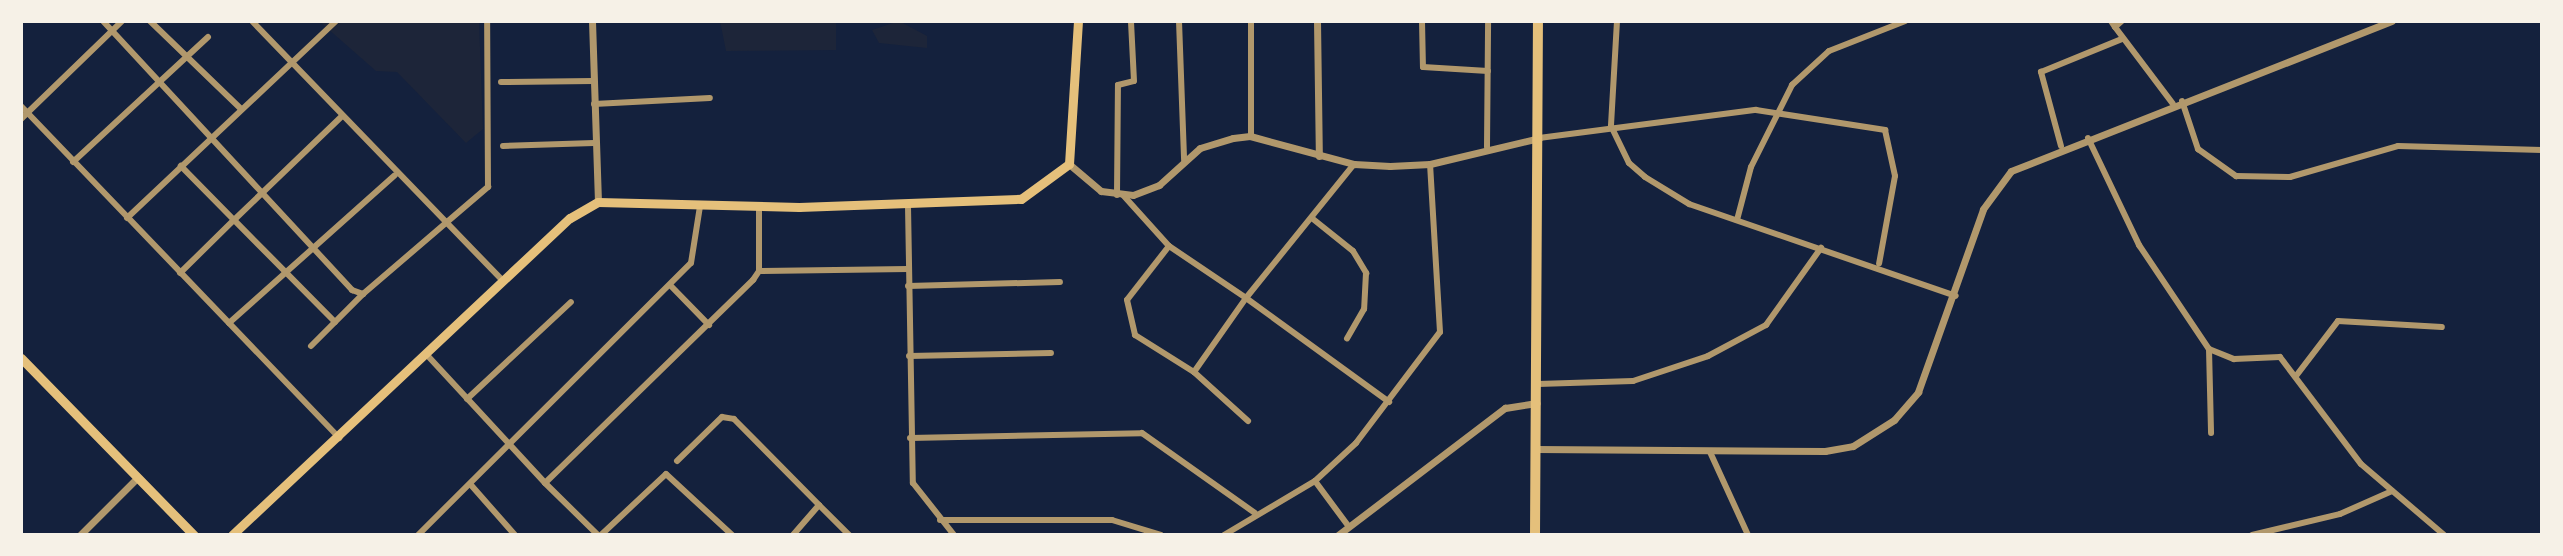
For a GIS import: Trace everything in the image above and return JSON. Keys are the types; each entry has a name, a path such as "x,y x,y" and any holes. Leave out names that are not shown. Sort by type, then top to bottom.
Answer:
{"main road":[{"path":"232,535 339,438 570,218 598,202 759,207 1006,204 1069,163 1078,21"},
{"path":"1535,535 1538,384 1538,21"},
{"path":"21,358 194,535"}],"street":[{"path":"103,21 312,246 363,294"},
{"path":"21,119 122,21"},
{"path":"150,21 241,109"},
{"path":"252,21 292,60 395,175 503,281"},
{"path":"127,218 336,21"},
{"path":"311,346 363,294 489,184 487,21"},
{"path":"592,21 598,202"},
{"path":"1131,21 1134,81 1118,85 1120,195 1169,246 1246,298 1389,402"},
{"path":"1179,21 1184,160"},
{"path":"1251,21 1251,136"},
{"path":"1317,21 1319,156"},
{"path":"1422,21 1423,66 1488,71"},
{"path":"1487,147 1488,21"},
{"path":"1617,21 1611,126 1629,163 1645,177 1689,204 1821,248 1879,264 1956,296"},
{"path":"1737,220 1751,167 1792,85 1829,51 1905,21"},
{"path":"2122,21 2113,24 2173,104"},
{"path":"1536,449 1825,451 1877,432 1918,392 1956,296 1983,209 2011,170 2061,146 2391,21"},
{"path":"73,162 208,37"},
{"path":"2061,146 2041,72 2122,39"},
{"path":"501,82 593,81"},
{"path":"594,104 710,98"},
{"path":"2182,100 2198,149 2236,176 2290,177 2398,146 2542,150"},
{"path":"21,106 339,438"},
{"path":"1069,163 1101,191 1120,195 1159,185 1184,160 1217,141 1251,136 1354,164 1430,164 1487,147 1611,126 1756,110 1775,116 1888,134 1894,186 1879,264"},
{"path":"180,273 342,116"},
{"path":"2088,138 2139,245 2209,349 2211,433"},
{"path":"503,146 594,143"},
{"path":"1194,372 1246,298 1313,219 1354,164"},
{"path":"1224,535 1255,513 1315,481 1389,402 1428,354 1442,324 1430,164"},
{"path":"181,166 335,322"},
{"path":"229,323 312,246 395,175"},
{"path":"418,535 471,485 506,441 670,285 694,258 700,206"},
{"path":"908,206 910,438 916,492 954,535"},
{"path":"545,483 709,325 760,271 759,207"},
{"path":"1313,219 1353,251 1366,273 1364,309 1347,338"},
{"path":"1169,246 1127,300 1127,316 1135,335 1194,372 1248,421"},
{"path":"1538,384 1633,381 1708,356 1766,325 1821,248"},
{"path":"760,271 908,269"},
{"path":"908,286 1060,282"},
{"path":"670,285 709,325"},
{"path":"467,399 571,302"},
{"path":"2296,376 2338,321 2442,327"},
{"path":"2209,349 2234,359 2273,355 2296,376 2361,464 2444,535"},
{"path":"909,356 1051,354"},
{"path":"427,355 545,483 599,535 666,474 732,535"},
{"path":"1338,535 1505,408 1537,403"},
{"path":"677,461 728,416 849,535"},
{"path":"910,438 1142,433 1255,513"},
{"path":"1710,452 1748,535"},
{"path":"80,535 137,478"},
{"path":"1315,481 1349,527"},
{"path":"471,485 515,535"},
{"path":"2252,535 2340,514 2392,491"},
{"path":"793,535 820,506"},
{"path":"940,520 1112,520 1161,535"}],"shaded area":[{"path":"319,21 479,21 483,129 466,143 397,72 376,71"},
{"path":"720,21 836,21 836,50 726,51"},
{"path":"899,21 927,36 927,48 879,43 872,30"}]}
